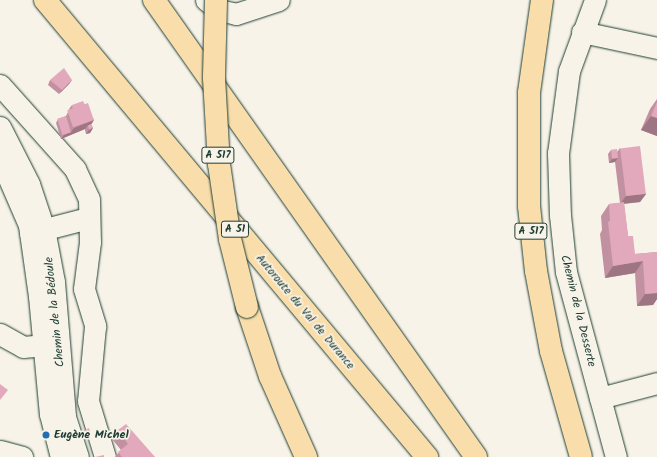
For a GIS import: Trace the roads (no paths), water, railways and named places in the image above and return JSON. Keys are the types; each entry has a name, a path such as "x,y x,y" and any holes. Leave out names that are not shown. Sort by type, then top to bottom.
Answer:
{"highway":[{"name":"Autoroute du Val de Durance","path":"45,0 427,457"},
{"path":"154,0 476,457"},
{"name":"A 517","path":"216,0 214,78 219,164 232,245 247,307 270,376 306,457"},
{"name":"A 517","path":"542,0 529,93 528,206 536,271 551,351 581,457"}],"street":[{"path":"206,0 219,10 236,14 279,0"},
{"name":"Chemin de la Desserte","path":"595,0 582,32 569,71 558,153 560,215 566,272 616,457"},
{"path":"582,32 657,48"},
{"path":"0,85 75,169 89,199 88,218 90,242 84,289 95,326 88,401 105,457"},
{"name":"Chemin de la Bédoule","path":"0,127 29,184 37,231"},
{"name":"Chemin de la Bédoule","path":"0,158 37,231 54,282 51,345 65,417 63,456"},
{"path":"37,231 88,218"},
{"path":"0,334 23,347 51,345"},
{"path":"600,398 657,383"},
{"path":"0,451 22,457"}],"place":[{"name":"Eugène Michel","path":"46,435"}]}
